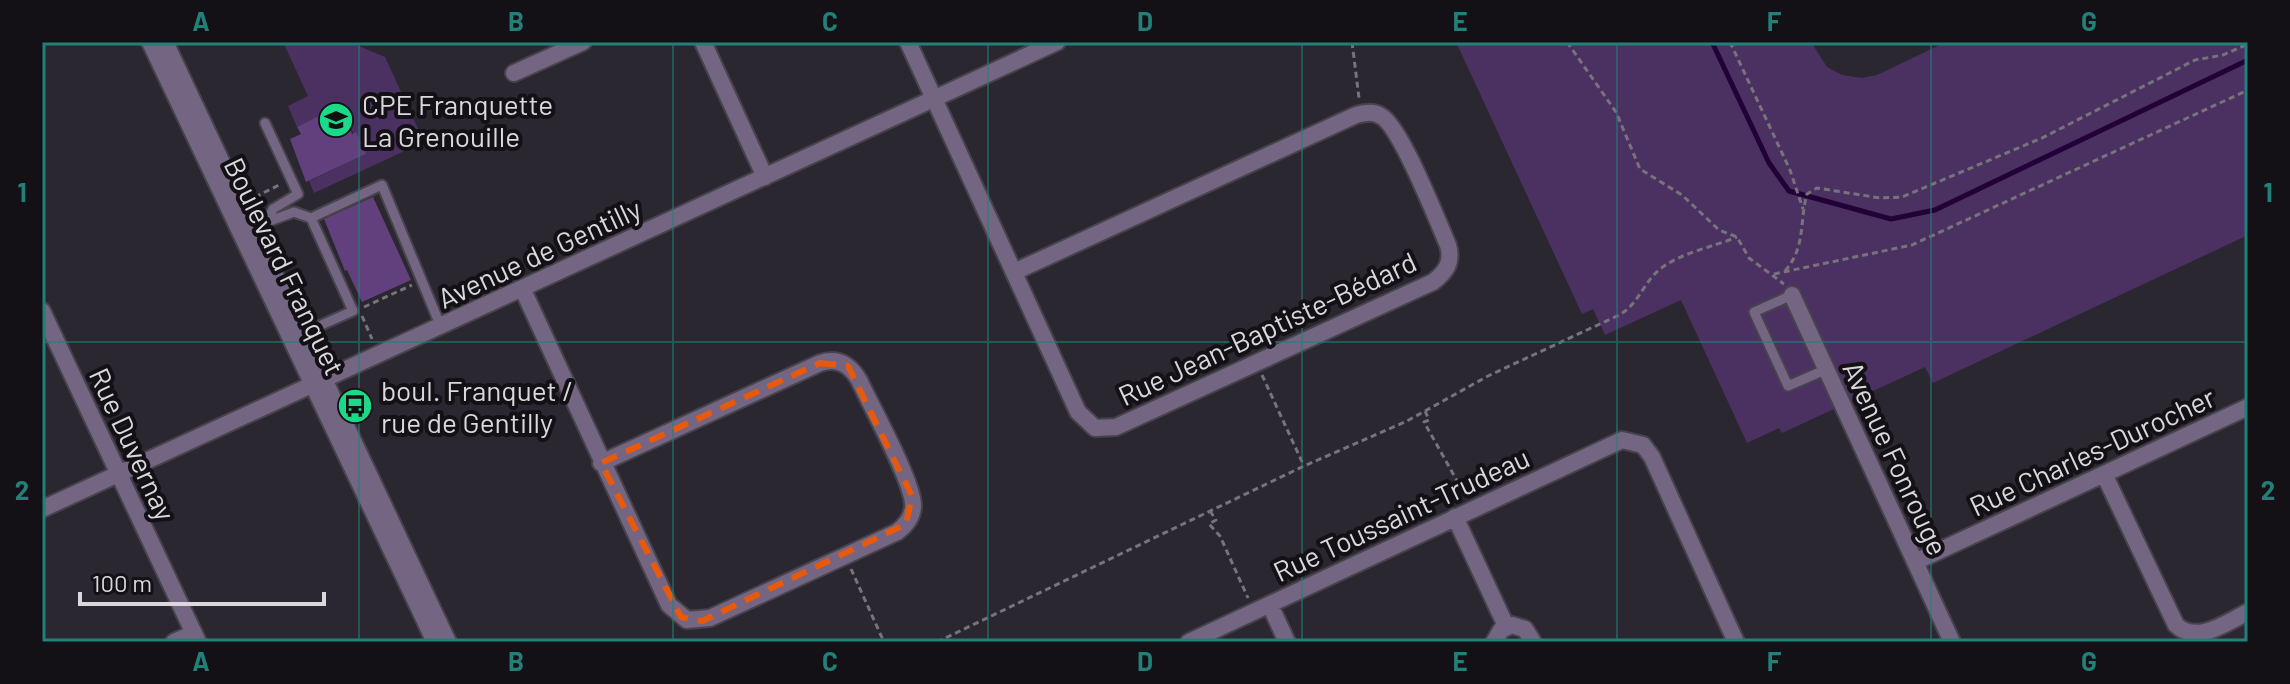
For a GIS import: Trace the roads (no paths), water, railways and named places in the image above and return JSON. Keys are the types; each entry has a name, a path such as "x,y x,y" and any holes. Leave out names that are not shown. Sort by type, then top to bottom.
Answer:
{"street":[{"name":"Boulevard Franquet","path":"150,42 252,223 435,642"},
{"name":"Boulevard Franquet","path":"165,42 303,333 319,382 448,642"},
{"path":"514,73 583,42"},
{"path":"703,42 765,177"},
{"name":"Rue Jean-Baptiste-Bédard","path":"908,42 1078,412 1090,425 1109,430 1433,282 1447,269 1450,251 1397,134 1382,116 1369,113 1356,115 1014,272"},
{"name":"Avenue de Gentilly","path":"42,509 1057,42"},
{"path":"523,290 601,463 669,605 681,617 694,621 710,618 897,532 909,520 913,508 909,488 859,380 848,366 836,361 820,363 601,463"},
{"name":"Avenue Fonrouge","path":"1792,295 1952,642"},
{"name":"Rue Duvernay","path":"42,311 196,638"},
{"name":"Rue Charles-Durocher","path":"1915,562 2248,407"},
{"name":"Rue Toussaint-Trudeau","path":"1189,642 1611,443 1636,442 1652,457 1736,642"},
{"path":"2104,474 2166,608 2182,630 2203,633 2248,612"},
{"path":"1455,517 1506,626"},
{"path":"1270,605 1287,642"},
{"path":"1494,642 1506,626"},
{"path":"1506,626 1525,629 1533,642"},
{"path":"174,642 196,638"}],"lane":[{"path":"252,223 298,194 265,123"},
{"path":"252,223 294,212 311,218 382,185 441,327"},
{"path":"303,333 353,311 311,218"},
{"path":"1792,295 1754,312 1788,386 1827,369"}],"waterway":[{"path":"1712,42 1769,163 1789,191 1891,219 1935,210 2248,60"}],"place":[{"name":"CPE Franquette La Grenouille","path":"336,120"},
{"name":"boul. Franquet / rue de Gentilly","path":"355,406"}]}
